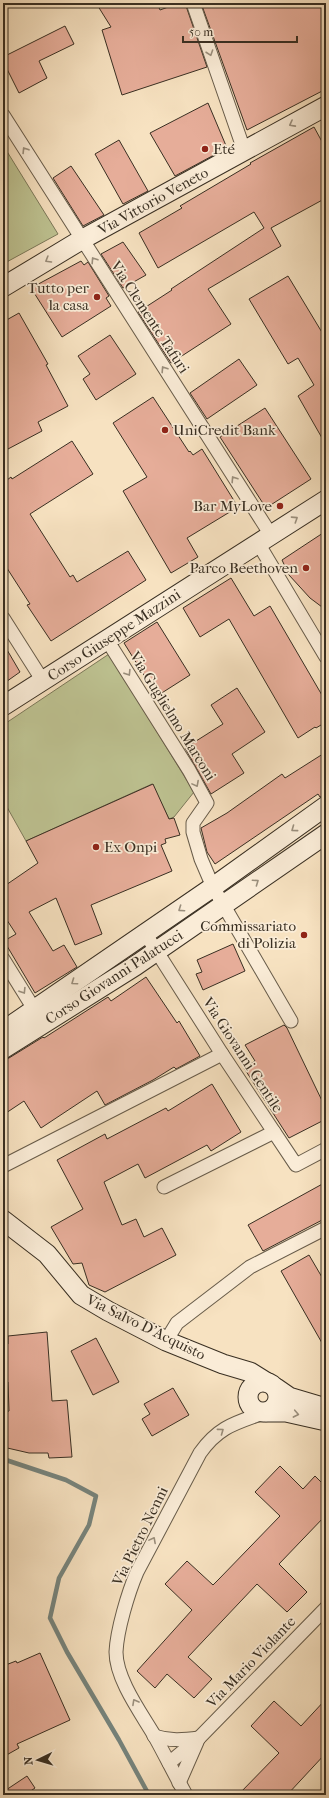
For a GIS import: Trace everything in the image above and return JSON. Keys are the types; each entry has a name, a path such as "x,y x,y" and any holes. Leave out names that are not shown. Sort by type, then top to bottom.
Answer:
{"street":[{"path":"193,3 244,150"},
{"name":"Via Vittorio Veneto","path":"3,287 81,240 326,106"},
{"name":"Via Clemente Tafuri","path":"3,115 264,539 326,657"},
{"name":"Corso Giuseppe Mazzini","path":"3,706 326,500"},
{"path":"3,618 43,681"},
{"name":"Via Guglielmo Marconi","path":"107,640 189,770 207,803 193,823 193,832 201,859 213,887 291,1021"},
{"name":"Corso Giovanni Palatucci","path":"3,1049 39,1017 145,933 213,887 326,806"},
{"name":"Corso Giovanni Palatucci","path":"3,1031 39,1017 157,951 326,834"},
{"name":"Via Giovanni Gentile","path":"145,933 222,1054 296,1165 326,1149"},
{"path":"3,959 39,1017"},
{"path":"3,1166 222,1054"},
{"path":"164,1187 274,1132"},
{"name":"Via Salvo D'Acquisto","path":"3,1220 46,1254 81,1295 108,1312 166,1341 224,1364 250,1372 271,1385"},
{"path":"166,1341 177,1323 250,1267 326,1228"},
{"path":"224,1364 249,1391"},
{"path":"326,1408 289,1396 271,1385 254,1384 249,1391 248,1396 250,1405 257,1411 286,1412 326,1421"},
{"path":"266,1412 274,1408 278,1401 271,1385"},
{"name":"Via Pietro Nenni","path":"186,1795 127,1687 119,1667 116,1652 121,1624 131,1587 147,1552 183,1482 208,1441 231,1424 266,1412"},
{"name":"Via Mario Violante","path":"169,1763 199,1738 326,1608"},
{"path":"154,1736 163,1739 183,1740 199,1738"},
{"name":"Via Mario Violante","path":"179,1783 199,1738"}],"green space":[{"path":"3,145 58,234 3,264"},
{"path":"109,654 194,792 174,817 169,819 152,784 26,841 3,800 3,725"}],"building":[{"path":"96,3 157,3 160,10 179,3 185,3 207,67 122,95 102,30 111,27"},
{"path":"201,3 326,3 326,89 247,130"},
{"path":"65,26 74,44 39,61 47,78 19,93 3,61 3,57"},
{"path":"208,103 227,148 175,176 150,133"},
{"path":"314,127 326,149 326,198 271,228 281,246 208,289 231,324 171,363 138,312 264,228 254,212 158,268 139,233 182,208 180,206 251,164 250,163"},
{"path":"119,140 148,191 123,204 95,154"},
{"path":"71,166 104,215 83,226 53,178"},
{"path":"123,242 146,275 123,288 101,254"},
{"path":"81,261 84,265 88,262 109,296 106,298 111,306 62,337 31,288"},
{"path":"288,276 326,339 326,445 298,396 314,385 298,358 288,364 249,299"},
{"path":"19,313 48,364 46,365 68,406 38,422 42,431 8,449 3,439 3,322"},
{"path":"110,335 136,374 96,400 83,379 90,374 78,356"},
{"path":"239,359 257,385 207,419 190,393"},
{"path":"153,397 189,452 190,451 193,455 202,449 238,507 187,538 198,557 171,573 123,491 147,477 113,423"},
{"path":"265,408 311,479 266,508 220,437"},
{"path":"72,441 93,474 30,514 70,577 73,575 77,582 128,551 146,580 51,641 27,605 30,604 3,562 3,483 11,477 12,479"},
{"name":"Parco Beethoven","path":"326,531 326,610 310,598 289,575 282,560"},
{"path":"231,578 254,616 270,606 326,702 326,722 298,738 229,619 200,637 183,608"},
{"path":"157,622 190,675 157,696 124,643"},
{"path":"3,643 20,672 3,684"},
{"path":"237,688 265,732 232,754 244,773 211,794 185,748 223,724 211,705"},
{"path":"326,752 326,795 320,797 318,794 215,864 207,852 201,828 227,813 282,774 285,778"},
{"path":"153,784 169,819 174,818 180,835 165,839 166,843 161,845 172,871 91,905 102,934 75,945 56,898 29,912 53,951 64,945 77,967 35,993 4,941 16,934 3,914 3,887 38,863 26,841"},
{"path":"233,944 245,971 203,990 196,974 202,972 197,960"},
{"path":"146,977 177,1023 179,1021 200,1056 176,1069 174,1067 153,1080 105,1105 97,1091 41,1128 24,1101 3,1115 3,1060 9,1058 43,1037 44,1038 108,997 111,1001"},
{"path":"284,1025 287,1028 326,1109 326,1119 289,1138 244,1068 255,1061 245,1045"},
{"path":"212,1084 241,1132 211,1151 207,1145 145,1178 138,1164 104,1182 122,1225 136,1219 144,1237 162,1228 176,1255 105,1292 89,1285 82,1263 73,1264 51,1227 83,1209 57,1160 105,1134 107,1139 166,1108 168,1111"},
{"path":"326,1182 326,1218 263,1251 248,1225"},
{"path":"309,1255 326,1284 326,1350 281,1271"},
{"path":"47,1332 52,1401 67,1400 72,1457 49,1458 48,1453 29,1453 3,1447 3,1413 9,1411 8,1382 3,1383 3,1344 8,1344 8,1336"},
{"path":"96,1338 119,1382 93,1395 71,1351"},
{"path":"173,1388 189,1415 152,1436 142,1419 150,1414 144,1404"},
{"path":"280,1466 303,1489 315,1476 326,1487 326,1515 279,1564 307,1592 287,1612 257,1584 188,1657 212,1679 194,1698 167,1674 155,1688 137,1671 192,1610 165,1584 187,1561 213,1585 219,1579 280,1516 255,1492"},
{"path":"40,1653 70,1720 17,1744 19,1748 3,1757 3,1666 16,1661 17,1663"},
{"path":"326,1699 326,1753 287,1795 238,1795 279,1753 251,1726 274,1701 301,1726"},
{"path":"27,1776 35,1788 25,1795 3,1795 3,1792"}],"waterway":[{"path":"3,1459 66,1480 96,1496 89,1525 59,1578 50,1618 67,1652 119,1740 149,1795"}],"place":[{"name":"Eté","path":"205,149"},
{"name":"Tutto per la casa","path":"97,297"},
{"name":"UniCredit Bank","path":"165,430"},
{"name":"Bar MyLove","path":"280,506"},
{"name":"Parco Beethoven","path":"306,568"},
{"name":"Ex Onpi","path":"96,847"},
{"name":"Commissariato di Polizia","path":"304,935"}]}
